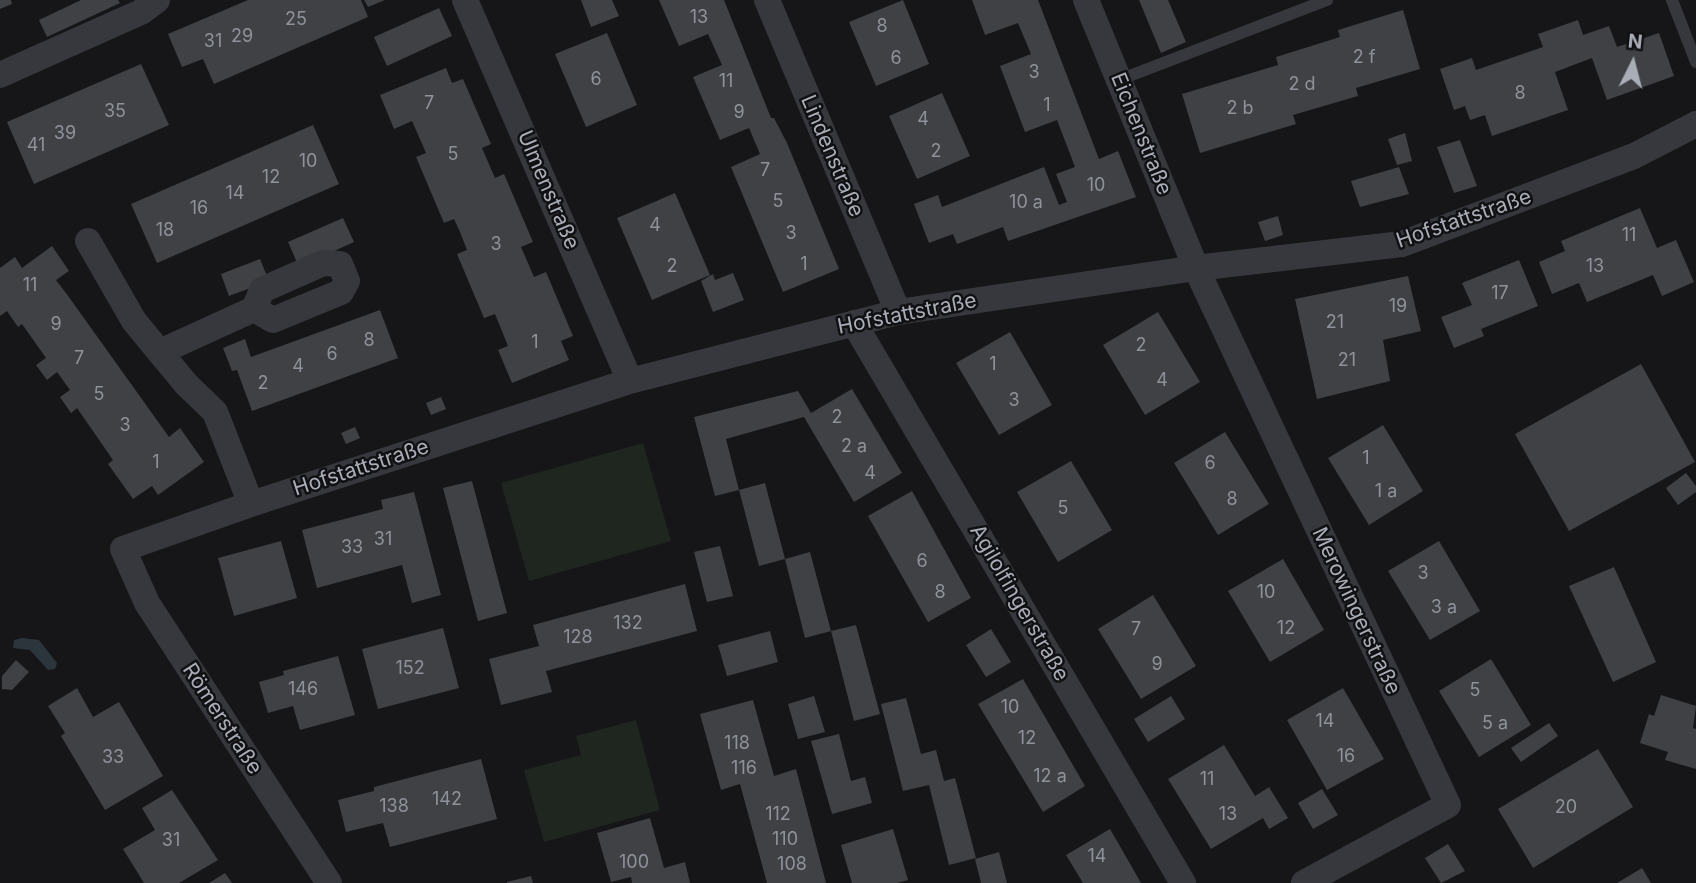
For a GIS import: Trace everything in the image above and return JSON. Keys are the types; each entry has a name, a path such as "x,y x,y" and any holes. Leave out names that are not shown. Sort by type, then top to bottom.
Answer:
{"street":[{"path":"0,75 141,12 157,0"},
{"name":"Ulmenstraße","path":"465,0 630,381"},
{"name":"Lindenstraße","path":"767,0 898,312"},
{"name":"Eichenstraße","path":"1086,0 1196,268"},
{"name":"Hofstattstraße","path":"123,549 251,504 630,381 898,312 1196,268 1402,244 1634,156 1696,124"},
{"path":"88,241 134,321 162,351 186,384 215,412 251,504"},
{"name":"Merowingerstraße","path":"1196,268 1448,805 1304,883"},
{"path":"162,351 254,309"},
{"name":"Agilolfingerstraße","path":"854,323 1183,883"},
{"name":"Römerstraße","path":"123,549 155,614 329,883"}],"lane":[{"path":"1119,80 1328,0"},
{"path":"1672,0 1696,62"}],"shaded area":[{"path":"643,443 671,541 529,581 501,483"},
{"path":"14,640 39,640 57,663 55,669 48,670 30,650 13,648"},
{"path":"636,720 660,810 544,842 524,770 581,755 576,736"}],"building":[{"path":"0,0 11,0 12,4 0,9"},
{"path":"81,0 118,0 120,3 47,37 39,20"},
{"path":"248,0 361,0 368,17 214,84 203,59 182,67 168,34"},
{"path":"364,0 385,0 368,7"},
{"path":"581,0 612,0 619,16 591,27"},
{"path":"659,0 724,0 771,118 774,118 787,143 839,269 783,292 731,167 760,154 749,128 720,140 693,77 722,65 708,34 679,46"},
{"path":"903,0 929,64 876,86 849,22"},
{"path":"972,0 1038,0 1099,159 1118,151 1136,197 1008,241 1003,227 957,244 953,234 929,243 914,204 938,195 942,207 1044,167 1059,205 1067,202 1056,174 1075,167 1057,120 1025,132 1000,66 1031,54 1018,23 985,35"},
{"path":"1139,0 1168,0 1186,42 1161,53"},
{"path":"439,8 452,36 387,66 374,37"},
{"path":"1403,10 1420,69 1356,88 1358,96 1293,115 1296,124 1200,153 1182,94 1278,65 1276,57 1340,37 1338,30"},
{"path":"1578,20 1583,35 1609,26 1617,47 1659,33 1674,76 1607,100 1592,58 1555,72 1568,110 1492,136 1485,115 1470,120 1465,106 1454,110 1440,69 1472,58 1476,70 1543,47 1538,34"},
{"path":"607,33 637,105 586,127 555,54"},
{"path":"141,64 169,125 34,184 7,122"},
{"path":"446,68 452,83 463,79 491,144 482,148 495,178 504,174 533,242 521,247 534,277 546,272 573,336 561,341 569,360 512,383 498,350 508,346 495,314 484,318 457,254 467,250 460,232 454,219 444,223 416,157 426,153 412,121 394,129 380,95"},
{"path":"942,93 970,156 917,179 889,116"},
{"path":"313,125 339,184 157,263 131,204"},
{"path":"1405,133 1412,161 1397,165 1388,139"},
{"path":"1460,140 1477,186 1454,193 1437,147"},
{"path":"1399,167 1409,194 1360,207 1351,181"},
{"path":"675,193 710,275 652,300 617,218"},
{"path":"1640,208 1657,248 1676,240 1694,282 1662,296 1653,275 1587,302 1579,283 1552,294 1539,262 1565,251 1561,241"},
{"path":"1278,216 1283,235 1265,241 1258,222"},
{"path":"343,218 354,242 299,267 288,242"},
{"path":"52,246 69,271 56,280 169,437 180,428 204,462 158,495 152,486 133,499 108,464 113,460 77,408 71,413 60,397 70,390 57,372 47,380 36,365 46,358 22,324 18,327 7,311 0,316 0,268 15,257 22,268"},
{"path":"260,259 269,281 229,296 221,274"},
{"path":"1519,260 1538,306 1481,329 1484,336 1454,348 1441,317 1472,305 1462,283"},
{"path":"733,273 744,300 713,312 701,281 713,274 715,280"},
{"path":"1408,276 1421,331 1383,340 1390,381 1317,399 1295,299"},
{"path":"380,310 398,358 252,411 237,370 232,371 223,348 245,339 251,357"},
{"path":"1158,312 1200,382 1145,415 1103,345"},
{"path":"1010,332 1052,405 999,435 956,363"},
{"path":"1641,364 1695,462 1569,531 1515,434"},
{"path":"852,389 902,473 854,502 804,417 726,439 739,490 715,496 694,417 798,391 811,413"},
{"path":"441,397 446,409 431,415 426,403"},
{"path":"1383,425 1423,491 1369,525 1328,458"},
{"path":"355,427 360,438 346,444 341,433"},
{"path":"1225,432 1269,504 1218,535 1174,463"},
{"path":"1071,461 1112,530 1058,562 1017,492"},
{"path":"1686,473 1696,486 1696,492 1678,505 1666,488"},
{"path":"472,481 507,613 478,621 443,488"},
{"path":"765,483 785,559 759,566 739,490"},
{"path":"912,491 971,598 928,622 868,516"},
{"path":"414,492 441,595 412,603 402,565 317,588 302,530 383,509 381,500"},
{"path":"281,541 297,598 234,616 218,558"},
{"path":"1439,541 1480,611 1430,640 1388,571"},
{"path":"720,546 733,596 707,602 694,552"},
{"path":"810,552 831,631 805,638 785,559"},
{"path":"1283,559 1324,630 1270,662 1228,591"},
{"path":"1614,567 1656,662 1613,682 1569,586"},
{"path":"685,584 697,631 546,671 552,692 501,705 489,659 539,646 533,625"},
{"path":"1153,595 1196,666 1141,699 1098,629"},
{"path":"856,625 880,714 854,721 831,631"},
{"path":"443,628 459,688 378,709 362,649"},
{"path":"991,629 1011,662 986,677 966,645"},
{"path":"770,631 778,662 727,676 718,645"},
{"path":"338,656 355,715 300,730 293,706 268,713 259,682 284,675 283,671"},
{"path":"1491,659 1531,725 1479,757 1439,691"},
{"path":"16,660 29,672 12,690 2,689 2,676"},
{"path":"1023,679 1085,786 1043,812 978,704"},
{"path":"77,688 93,717 119,702 163,776 105,810 61,736 65,733 48,706"},
{"path":"1343,688 1384,759 1327,790 1287,720"},
{"path":"1661,695 1696,706 1693,728 1696,729 1696,769 1665,760 1668,752 1640,743 1649,714 1654,716"},
{"path":"814,696 825,732 798,739 788,704"},
{"path":"1171,696 1185,719 1148,742 1134,719"},
{"path":"906,698 921,754 936,750 944,781 955,778 976,858 949,865 929,785 903,791 881,704"},
{"path":"753,700 774,776 796,769 826,883 767,883 740,784 721,790 700,714"},
{"path":"1549,723 1558,736 1521,762 1511,748"},
{"path":"839,734 851,781 865,777 872,803 832,814 811,741"},
{"path":"1224,745 1255,796 1269,787 1288,818 1269,829 1263,818 1211,849 1168,779"},
{"path":"1598,749 1633,807 1533,868 1498,809"},
{"path":"481,759 497,819 390,847 383,823 346,832 338,800 374,791 374,787"},
{"path":"1322,789 1338,815 1313,829 1298,803"},
{"path":"172,790 218,860 179,883 144,883 123,849 155,830 142,808"},
{"path":"650,818 664,868 685,862 690,883 632,883 631,877 611,882 597,833"},
{"path":"893,829 908,880 897,883 852,883 841,845"},
{"path":"1110,829 1141,883 1083,883 1066,855"},
{"path":"1448,844 1465,871 1441,883 1425,858"},
{"path":"999,852 1007,883 981,883 975,859"},
{"path":"1642,868 1651,883 1617,883"},
{"path":"225,873 232,883 209,883"},
{"path":"531,876 533,883 507,883 507,882"}]}
